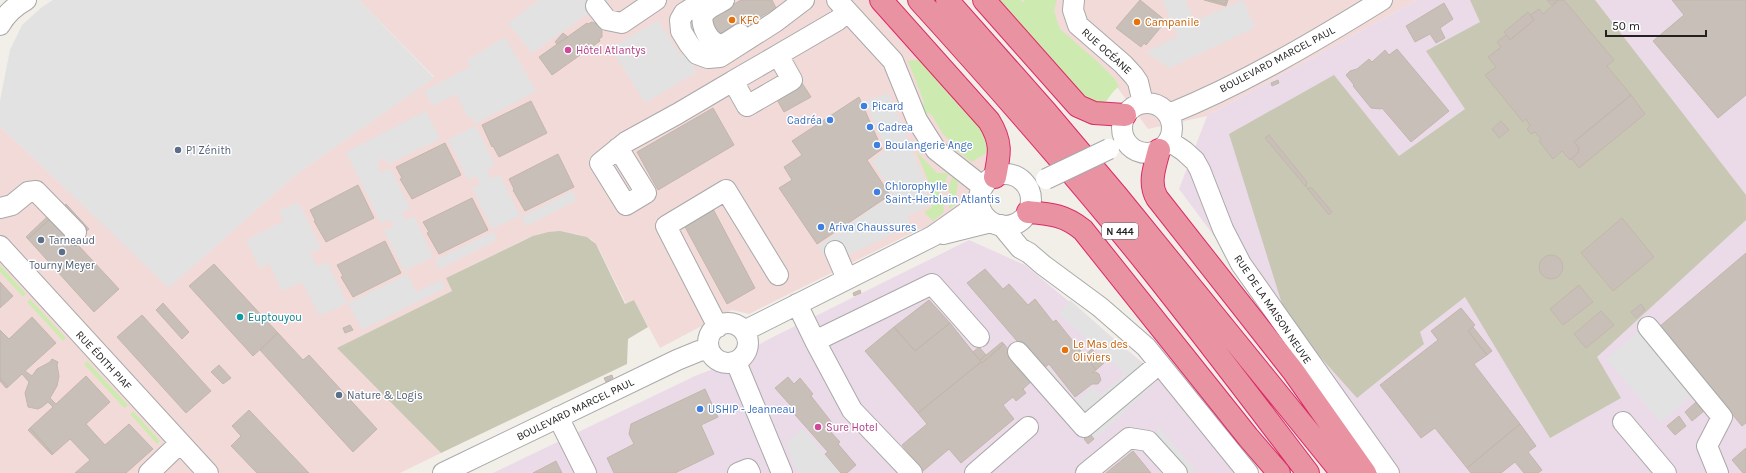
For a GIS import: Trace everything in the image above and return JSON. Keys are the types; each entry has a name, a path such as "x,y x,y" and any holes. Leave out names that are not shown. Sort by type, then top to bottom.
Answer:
{"highway":[{"path":"881,0 989,121 997,134 999,154 986,189"},
{"name":"N 444","path":"919,0 1012,104 1126,239 1225,363 1308,473"},
{"name":"N 444","path":"947,0 1048,113 1342,473"},
{"path":"984,0 1078,106 1094,113 1125,115"},
{"path":"1164,146 1152,178 1154,193 1293,371 1365,473"},
{"path":"1025,215 1050,214 1067,218 1083,230 1248,437 1279,473"}],"street":[{"path":"0,25 4,18 17,5 26,0"},
{"path":"596,6 607,20 622,23 656,0"},
{"path":"705,0 684,13 680,20 681,31 689,44 697,54 708,58 720,56 776,22 799,3"},
{"path":"724,0 705,12 702,16 702,24 711,40 717,44 723,44 772,16 799,3"},
{"name":"RUE OCÉANE","path":"1074,0 1073,10 1078,26 1124,64 1138,82 1143,102"},
{"name":"BOULEVARD MARCEL PAUL","path":"1169,114 1189,106 1267,67 1382,0"},
{"path":"842,6 893,61 917,120 936,150 986,189"},
{"path":"618,148 838,20 842,6"},
{"path":"733,81 747,106 792,80 778,55"},
{"path":"1027,188 1117,145 1129,145 1138,151 1148,153 1164,146 1173,128 1169,114 1157,104 1143,102 1132,107 1125,115 1117,145"},
{"name":"RUE DE LA MAISON NEUVE","path":"1164,146 1184,151 1195,161 1204,179 1223,229 1241,264 1389,473"},
{"path":"744,331 933,236 986,189 1011,175 1020,180 1027,188 1031,200 1025,215 1023,238 1029,253"},
{"path":"986,189 983,214 996,224 1017,245 1100,307 1146,347 1238,470"},
{"path":"718,327 666,226 726,190 778,275"},
{"path":"0,208 12,205 28,192 36,191 76,232 75,235"},
{"path":"933,236 996,224 1012,225 1025,215"},
{"name":"RUE ÉDITH PIAF","path":"0,246 208,473"},
{"path":"835,251 847,279"},
{"path":"815,341 932,284 979,337"},
{"path":"797,304 852,410 912,473"},
{"path":"726,324 734,324 744,331 748,339 748,348 744,356 736,362 728,364 713,356 709,349 710,336 718,327 726,324"},
{"path":"1648,327 1722,417 1707,446 1718,473"},
{"name":"BOULEVARD MARCEL PAUL","path":"443,473 677,360 699,351 709,349"},
{"path":"1018,352 1084,427 1159,364"},
{"path":"736,362 782,473"},
{"path":"558,417 586,473"},
{"path":"1623,422 1666,473"},
{"path":"975,473 1028,427"},
{"path":"1086,473 1130,438 1148,440 1174,472"},
{"path":"149,473 180,443"},
{"path":"738,473 748,469 750,473"}],"shaded area":[{"name":"P1 Zénith","path":"53,0 359,0 434,78 295,175 169,288 0,126 0,101 10,50 22,25 42,7"},
{"path":"359,0 869,0 912,46 981,114 992,159 966,205 939,225 920,229 749,314 732,310 660,348 634,300 626,304 598,247 587,237 575,234 548,232 540,234 524,240 446,278 452,291 338,348 441,453 400,473 0,473 0,126 169,287 295,175 434,77"},
{"path":"539,0 608,0 532,53 508,23"},
{"path":"1021,0 1417,0 1207,116 1148,129 1114,83"},
{"path":"1162,0 1185,0 1195,21 1243,0 1255,28 1169,68 1146,52 1178,36"},
{"path":"1417,0 1746,0 1746,473 1391,473 1179,189 1207,116"},
{"path":"1470,0 1595,0 1746,195 1746,220 1597,357 1621,398 1550,438 1465,297 1420,332 1424,344 1357,398 1287,320 1229,134 1334,75 1399,156 1465,109 1426,51 1480,22"},
{"path":"658,20 681,56 686,53 697,72 645,103 611,48"},
{"path":"505,37 536,91 475,124 471,116 468,118 456,94 433,106 424,91 470,67 467,60"},
{"path":"889,93 926,184 930,205 907,217 911,225 830,264 818,246 893,194 872,161 886,150 865,101"},
{"path":"426,111 440,139 388,164 384,158 380,160 378,164 380,173 390,168 410,208 402,213 405,220 414,216 433,257 404,271 384,231 394,227 390,219 381,223 346,152"},
{"path":"476,126 495,165 487,169 491,179 500,175 520,216 492,229 472,188 480,184 476,176 468,180 448,139"},
{"path":"572,191 577,200 526,226 521,217"},
{"path":"298,202 321,248 310,253 317,266 327,262 347,303 319,316 302,282 282,291 269,264 260,269 246,240 284,221 279,211"},
{"path":"560,231 587,237 596,244 625,304 634,300 648,327 628,339 627,364 441,453 337,348 452,291 446,278 533,236 548,232"},
{"path":"493,232 497,240 439,269 435,260"},
{"path":"969,240 1025,265 1155,373 1236,473 493,473 695,376 726,364 767,340"},
{"path":"407,274 416,292 441,280 445,288 362,330 348,303"},
{"path":"1070,300 1142,364 1137,372 1153,386 1096,438 1089,429 1035,379 1049,367 1075,402 1093,387 1100,395 1125,374 1059,314"},
{"path":"1638,332 1692,395 1661,422 1606,359"},
{"path":"1158,426 1195,470 1194,473 1187,473 1156,438"},
{"path":"803,429 840,473 800,473 794,466 786,443"}],"green space":[{"path":"996,0 1021,0 1023,2 1025,0 1057,0 1054,11 1060,29 1098,62 1114,78 1119,86 1102,107 1084,99 1077,92 1046,52"},
{"path":"922,59 970,107 995,150 986,153 972,162 955,149 954,145 943,134 931,114 926,113 923,107 924,102 908,61"},
{"path":"916,151 937,173 948,174 944,187 940,187 939,201 943,202 944,212 933,221 924,212 932,207 929,188 931,188"},
{"path":"952,177 958,182 955,205 949,209 949,187"},
{"path":"0,265 26,294 23,297 0,272"},
{"path":"30,299 66,338 63,341 27,302"},
{"path":"87,361 128,405 124,408 84,364"},
{"path":"133,411 160,441 157,444 130,414"}],"building":[{"name":"KFC","path":"741,0 772,0 776,8 750,23 751,25 722,43 709,19"},
{"path":"1140,0 1166,21 1146,45 1144,43 1141,47 1116,28"},
{"path":"1204,0 1211,0 1225,4 1226,0 1228,0 1226,6"},
{"path":"1211,0 1226,0 1225,4"},
{"path":"1547,0 1558,0 1551,5"},
{"path":"1559,0 1564,0 1614,60 1607,66 1631,95 1574,142 1579,148 1578,153 1570,160 1562,151 1553,159 1539,141 1541,139 1535,132 1531,134 1527,129 1530,126 1526,119 1523,122 1485,75 1496,67 1488,57 1501,47 1497,42 1506,35 1510,40 1534,20 1530,15 1539,9 1543,14"},
{"path":"1672,0 1746,0 1746,95 1718,118 1653,41 1684,15"},
{"path":"1444,3 1453,19 1440,28 1445,38 1436,43 1430,34 1415,42 1406,26"},
{"path":"1528,12 1534,20 1510,40 1504,32"},
{"name":"Hôtel Atlantys","path":"592,22 602,26 602,37 599,39 600,41 552,75 539,57 587,23"},
{"path":"563,33 568,37 557,44 555,42"},
{"path":"1397,49 1449,111 1411,142 1382,108 1371,108 1346,75 1350,71 1357,69 1369,59 1372,62 1385,50 1389,55"},
{"path":"1278,80 1279,83 1272,86 1271,83"},
{"path":"802,83 811,97 784,112 776,98"},
{"path":"1631,95 1645,114 1579,168 1572,159 1578,153 1579,148 1574,142"},
{"path":"859,97 882,149 867,160 890,195 817,244 779,188 792,180 784,167 802,155 792,141"},
{"path":"531,101 547,133 499,157 493,146 492,147 482,125"},
{"path":"713,108 734,145 658,190 637,152"},
{"path":"1501,121 1509,130 1499,138 1492,129"},
{"path":"1269,135 1307,182 1306,187 1265,138"},
{"path":"445,143 461,175 412,199 400,179 402,178 396,167"},
{"path":"558,154 574,187 525,211 513,190 514,189 509,179"},
{"path":"358,185 374,218 326,242 314,221 315,220 310,210"},
{"path":"1307,188 1312,188 1332,212 1329,215"},
{"path":"472,198 488,230 439,254 427,233 429,232 423,222"},
{"path":"66,204 89,229 83,234 61,209"},
{"path":"713,209 755,288 727,304 684,225"},
{"path":"50,214 52,217 28,239 26,237"},
{"path":"52,217 119,289 94,312 28,239"},
{"path":"1622,218 1654,257 1613,291 1581,253"},
{"path":"385,241 401,273 353,297 341,277 343,276 337,265"},
{"path":"1746,253 1746,423 1742,426 1659,327"},
{"path":"1551,255 1560,258 1563,267 1560,276 1551,279 1542,276 1539,267 1542,258"},
{"name":"Euptouyou","path":"214,264 278,333 253,356 189,286"},
{"path":"985,269 1003,289 1009,284 1028,305 1035,299 1053,322 1056,320 1096,370 1092,373 1096,372 1099,374 1101,380 1098,384 1092,384 1075,397 1049,364 1042,370 967,283"},
{"path":"0,282 13,296 0,308"},
{"path":"1579,285 1593,302 1563,325 1550,309"},
{"path":"860,290 861,293 854,296 853,293"},
{"path":"929,300 950,323 915,351 894,327"},
{"path":"163,303 189,332 182,339 156,310"},
{"path":"1641,304 1645,310 1636,318 1631,312"},
{"path":"1461,308 1475,325 1468,331 1487,355 1474,364 1520,424 1467,468 1435,428 1421,438 1380,385 1438,340 1431,331"},
{"path":"1601,311 1614,325 1586,348 1574,334"},
{"path":"142,315 211,391 186,413 117,337"},
{"path":"32,317 56,343 25,371 32,376 37,369 50,362 52,359 58,362 57,365 59,376 57,386 50,398 56,404 86,376 110,402 86,424 105,445 129,424 153,449 126,473 75,473 90,460 70,439 53,454 30,428 53,407 48,402 38,409 28,407 25,393 29,382 22,374 8,387 0,378 0,330 9,339"},
{"path":"950,323 981,362 918,413 865,351 894,327 915,351"},
{"path":"350,325 353,330 345,333 343,328"},
{"path":"1473,327 1492,351 1487,355 1468,331"},
{"path":"278,333 303,360 309,355 377,429 353,452 260,350"},
{"path":"1002,342 1004,344 982,363 980,360"},
{"path":"1004,344 1033,380 1023,389 1026,393 1016,401 1013,397 1003,405 1014,419 961,463 949,449 923,471 902,445 927,424 918,413"},
{"path":"979,347 986,355 980,360 973,352"},
{"path":"1092,349 1104,363 1096,370 1085,355"},
{"path":"219,365 231,378 223,384 211,372"},
{"path":"612,375 613,378 606,382 604,378"},
{"name":"Sure Hotel","path":"788,377 794,384 800,378 813,394 811,396 833,424 828,429 840,442 838,444 856,465 847,473 841,473 825,454 828,452 789,408 791,406 775,388"},
{"path":"0,378 8,387 6,388 0,381"},
{"path":"705,389 718,417 701,425 714,454 675,473 614,473 607,458 634,444 629,434 631,424"},
{"path":"1696,402 1704,411 1692,421 1685,412"},
{"path":"249,410 309,473 257,473 231,446 241,436 232,426"},
{"path":"1679,416 1686,426 1675,435 1667,426"},
{"path":"1520,424 1536,446 1528,452 1542,470 1538,473 1524,473 1515,462 1501,473 1471,473 1467,468"},
{"path":"30,428 53,454 52,455 28,430"},
{"path":"1090,434 1094,439 1088,444 1084,439"},
{"path":"1746,448 1746,473 1743,473 1732,460"},
{"path":"1133,451 1151,473 1106,473"},
{"path":"556,461 562,473 533,473"}],"place":[{"name":"KFC","path":"732,20"},
{"name":"Campanile","path":"1137,22"},
{"name":"Hôtel Atlantys","path":"568,50"},
{"name":"Picard","path":"864,106"},
{"name":"Cadréa","path":"830,120"},
{"name":"Cadrea","path":"870,127"},
{"name":"Boulangerie Ange","path":"877,145"},
{"name":"P1 Zénith","path":"178,150"},
{"name":"Chlorophylle Saint-Herblain Atlantis","path":"877,192"},
{"name":"Ariva Chaussures","path":"821,227"},
{"name":"Tarneaud","path":"41,240"},
{"name":"Tourny Meyer","path":"62,252"},
{"name":"Euptouyou","path":"240,317"},
{"name":"Le Mas des Oliviers","path":"1065,350"},
{"name":"Nature & Logis","path":"339,395"},
{"name":"USHIP - Jeanneau","path":"700,409"},
{"name":"Sure Hotel","path":"818,427"}]}
